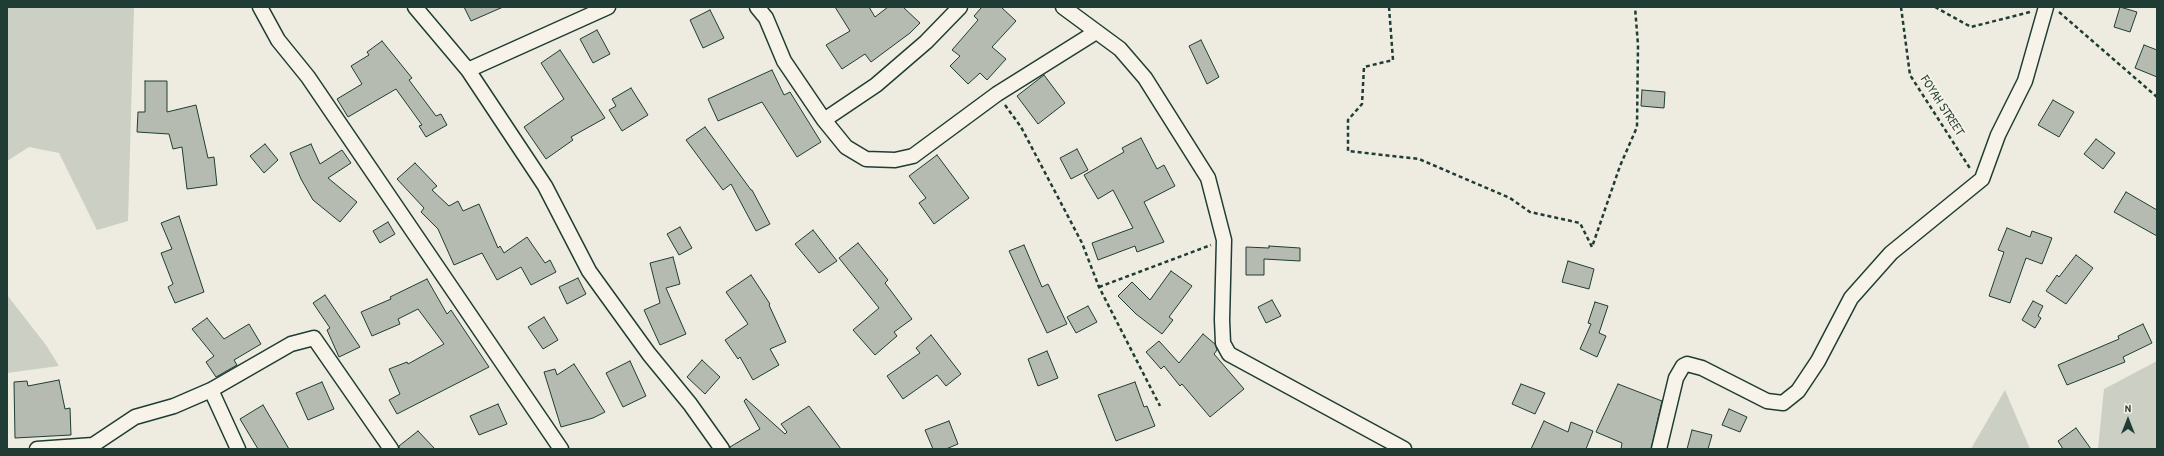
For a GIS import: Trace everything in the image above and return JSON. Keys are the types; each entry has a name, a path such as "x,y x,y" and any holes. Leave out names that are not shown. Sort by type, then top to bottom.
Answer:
{"street":[{"path":"260,7 278,40 308,77 560,449"},
{"path":"414,7 468,70 545,186 589,271 649,354 690,404 722,449"},
{"path":"468,70 608,7"},
{"path":"757,7 766,18 784,61 824,120 846,147 866,159 895,160 913,156 997,94 1096,32"},
{"path":"824,120 876,85 926,42 960,7"},
{"path":"1063,7 1120,49 1144,78 1208,178 1224,240 1222,320 1223,343 1229,354 1404,449"},
{"path":"1659,449 1676,378 1683,366 1692,364 1702,368 1767,401 1783,403 1798,391 1818,361 1851,298 1891,253 1982,179 1998,136 2025,81 2046,7"},
{"path":"37,449 93,445 135,417 174,406 211,390 291,344 314,338 391,449"},
{"path":"211,390 238,449"}],"path":[{"path":"1389,7 1393,60 1364,67 1362,104 1348,120 1348,151 1419,159 1510,198 1530,212 1580,223 1592,247 1620,166 1637,126 1638,45 1635,7"},
{"name":"FOYAH STREET","path":"1901,7 1910,75 1978,182 1982,179"},
{"path":"1935,7 1971,27 2032,12"},
{"path":"2053,7 2157,97"},
{"path":"997,94 1021,127 1082,243 1099,287 1160,406"},
{"path":"1099,287 1224,240"}],"shaded area":[{"path":"7,7 134,7 128,221 97,230 59,153 29,147 7,161"},
{"path":"7,295 46,345 59,366 7,373"},
{"path":"2157,361 2157,449 2098,449 2104,389"},
{"path":"2005,390 2030,449 1971,449 1972,447"}],"building":[{"path":"464,7 503,7 471,21"},
{"path":"835,7 869,7 875,17 888,7 903,7 920,23 910,33 871,62 865,54 842,69 826,45 850,31"},
{"path":"982,7 1001,7 1016,21 992,47 1006,59 987,80 980,73 968,84 950,66 960,56 952,50 978,20 974,16"},
{"path":"2120,7 2137,12 2130,32 2114,27"},
{"path":"710,10 724,38 703,48 690,20"},
{"path":"597,30 610,54 593,63 580,39"},
{"path":"1201,40 1219,77 1207,84 1189,46"},
{"path":"382,41 412,78 409,80 436,116 441,114 447,125 426,137 419,126 422,125 396,89 348,117 337,99 362,84 351,66 369,55 367,52"},
{"path":"2144,45 2157,50 2157,77 2135,68"},
{"path":"560,50 605,118 571,137 573,140 546,159 524,127 564,99 541,63"},
{"path":"772,70 784,95 790,92 821,142 797,157 762,102 718,121 708,99"},
{"path":"1044,75 1065,103 1038,124 1017,96"},
{"path":"145,81 167,81 167,112 196,105 208,158 214,157 217,185 187,189 182,147 173,149 169,134 137,132 138,112 145,112"},
{"path":"631,88 648,115 622,131 609,110 616,106 612,99"},
{"path":"1642,90 1665,92 1664,108 1641,106"},
{"path":"2053,100 2074,112 2059,137 2038,125"},
{"path":"705,127 752,190 770,224 756,231 731,184 723,190 686,140"},
{"path":"1141,138 1157,169 1164,165 1175,186 1144,202 1164,242 1137,252 1135,246 1098,260 1092,243 1133,228 1113,190 1098,199 1084,175 1124,152 1122,148"},
{"path":"2096,139 2115,153 2103,169 2084,154"},
{"path":"265,144 278,160 264,173 250,156"},
{"path":"311,144 320,164 342,150 351,163 328,178 357,202 340,222 313,200 301,179 290,153"},
{"path":"1077,149 1088,170 1071,179 1060,158"},
{"path":"937,155 969,198 934,224 919,203 926,198 909,176"},
{"path":"415,163 437,186 432,190 449,206 458,201 463,211 479,204 498,248 500,246 504,253 527,237 545,263 550,260 556,272 531,285 521,267 497,280 482,253 454,265 438,229 421,212 424,208 397,179"},
{"path":"2126,192 2157,210 2157,236 2114,212"},
{"path":"179,216 204,292 175,303 168,287 173,284 161,253 172,249 161,223"},
{"path":"388,222 395,234 380,243 373,231"},
{"path":"680,227 692,248 679,255 667,234"},
{"path":"2007,228 2030,237 2032,231 2052,238 2042,264 2026,258 2010,303 1989,296 2004,252 1998,250"},
{"path":"813,230 837,261 819,273 795,244"},
{"path":"858,243 888,280 885,283 912,319 894,332 897,336 875,355 853,330 879,308 839,258"},
{"path":"1024,245 1042,287 1048,284 1067,324 1047,333 1009,251"},
{"path":"1269,246 1300,248 1300,261 1264,259 1264,275 1246,275 1246,247 1269,248"},
{"path":"2076,255 2093,268 2066,304 2046,291 2057,275 2059,277"},
{"path":"673,257 680,284 666,288 686,334 660,345 644,310 660,303 650,263"},
{"path":"1568,261 1594,269 1589,289 1562,282"},
{"path":"1171,271 1192,286 1169,317 1173,320 1162,334 1136,314 1118,296 1132,282 1150,300"},
{"path":"751,275 770,304 769,305 786,342 770,349 779,365 753,380 740,357 738,359 725,340 748,324 726,292"},
{"path":"578,278 586,294 567,304 559,287"},
{"path":"427,279 447,314 451,310 489,367 397,414 389,400 400,394 389,369 407,362 408,364 444,344 418,309 398,319 400,324 372,336 361,312 391,299 390,297"},
{"path":"325,295 360,347 339,357 327,330 330,328 313,303"},
{"path":"1272,300 1281,316 1266,323 1258,307"},
{"path":"2033,301 2043,306 2038,316 2041,318 2035,328 2022,320"},
{"path":"1595,302 1608,306 1599,333 1606,336 1597,357 1580,349 1591,324 1588,323"},
{"path":"1088,306 1097,322 1076,333 1067,317"},
{"path":"544,317 558,340 543,349 528,327"},
{"path":"207,318 224,339 249,324 261,344 234,360 237,365 216,377 206,362 214,356 192,329"},
{"path":"2143,324 2152,343 2123,357 2125,362 2067,385 2058,365 2119,339 2118,336"},
{"path":"1203,334 1215,344 1217,350 1214,354 1244,389 1210,417 1182,384 1180,386 1164,366 1161,369 1146,352 1159,341 1179,363"},
{"path":"931,335 961,374 946,386 937,375 903,399 887,376 920,353 916,348"},
{"path":"1047,351 1058,378 1038,386 1028,359"},
{"path":"702,360 720,377 705,394 687,377"},
{"path":"630,361 646,396 623,407 606,373"},
{"path":"574,364 605,412 593,418 561,427 544,372 555,369 557,375"},
{"path":"59,380 65,409 70,408 71,435 15,438 14,382 27,381 28,386"},
{"path":"322,382 334,409 308,420 296,393"},
{"path":"1135,382 1144,407 1147,406 1155,426 1116,441 1098,395"},
{"path":"1521,384 1545,393 1535,414 1512,404"},
{"path":"1618,384 1662,401 1651,449 1621,449 1622,443 1596,432"},
{"path":"746,399 785,434 787,432 781,424 809,406 841,449 730,449 730,447 760,429 744,401"},
{"path":"498,404 507,424 479,435 470,416"},
{"path":"263,405 289,449 258,449 240,419"},
{"path":"1729,409 1747,417 1740,432 1722,425"},
{"path":"949,421 958,444 946,449 933,449 925,430"},
{"path":"1544,421 1568,432 1571,422 1593,431 1586,449 1531,449"},
{"path":"2076,428 2091,449 2063,449 2058,441"},
{"path":"1692,430 1712,435 1708,449 1687,449"},
{"path":"418,431 435,449 399,449 399,446"}]}
